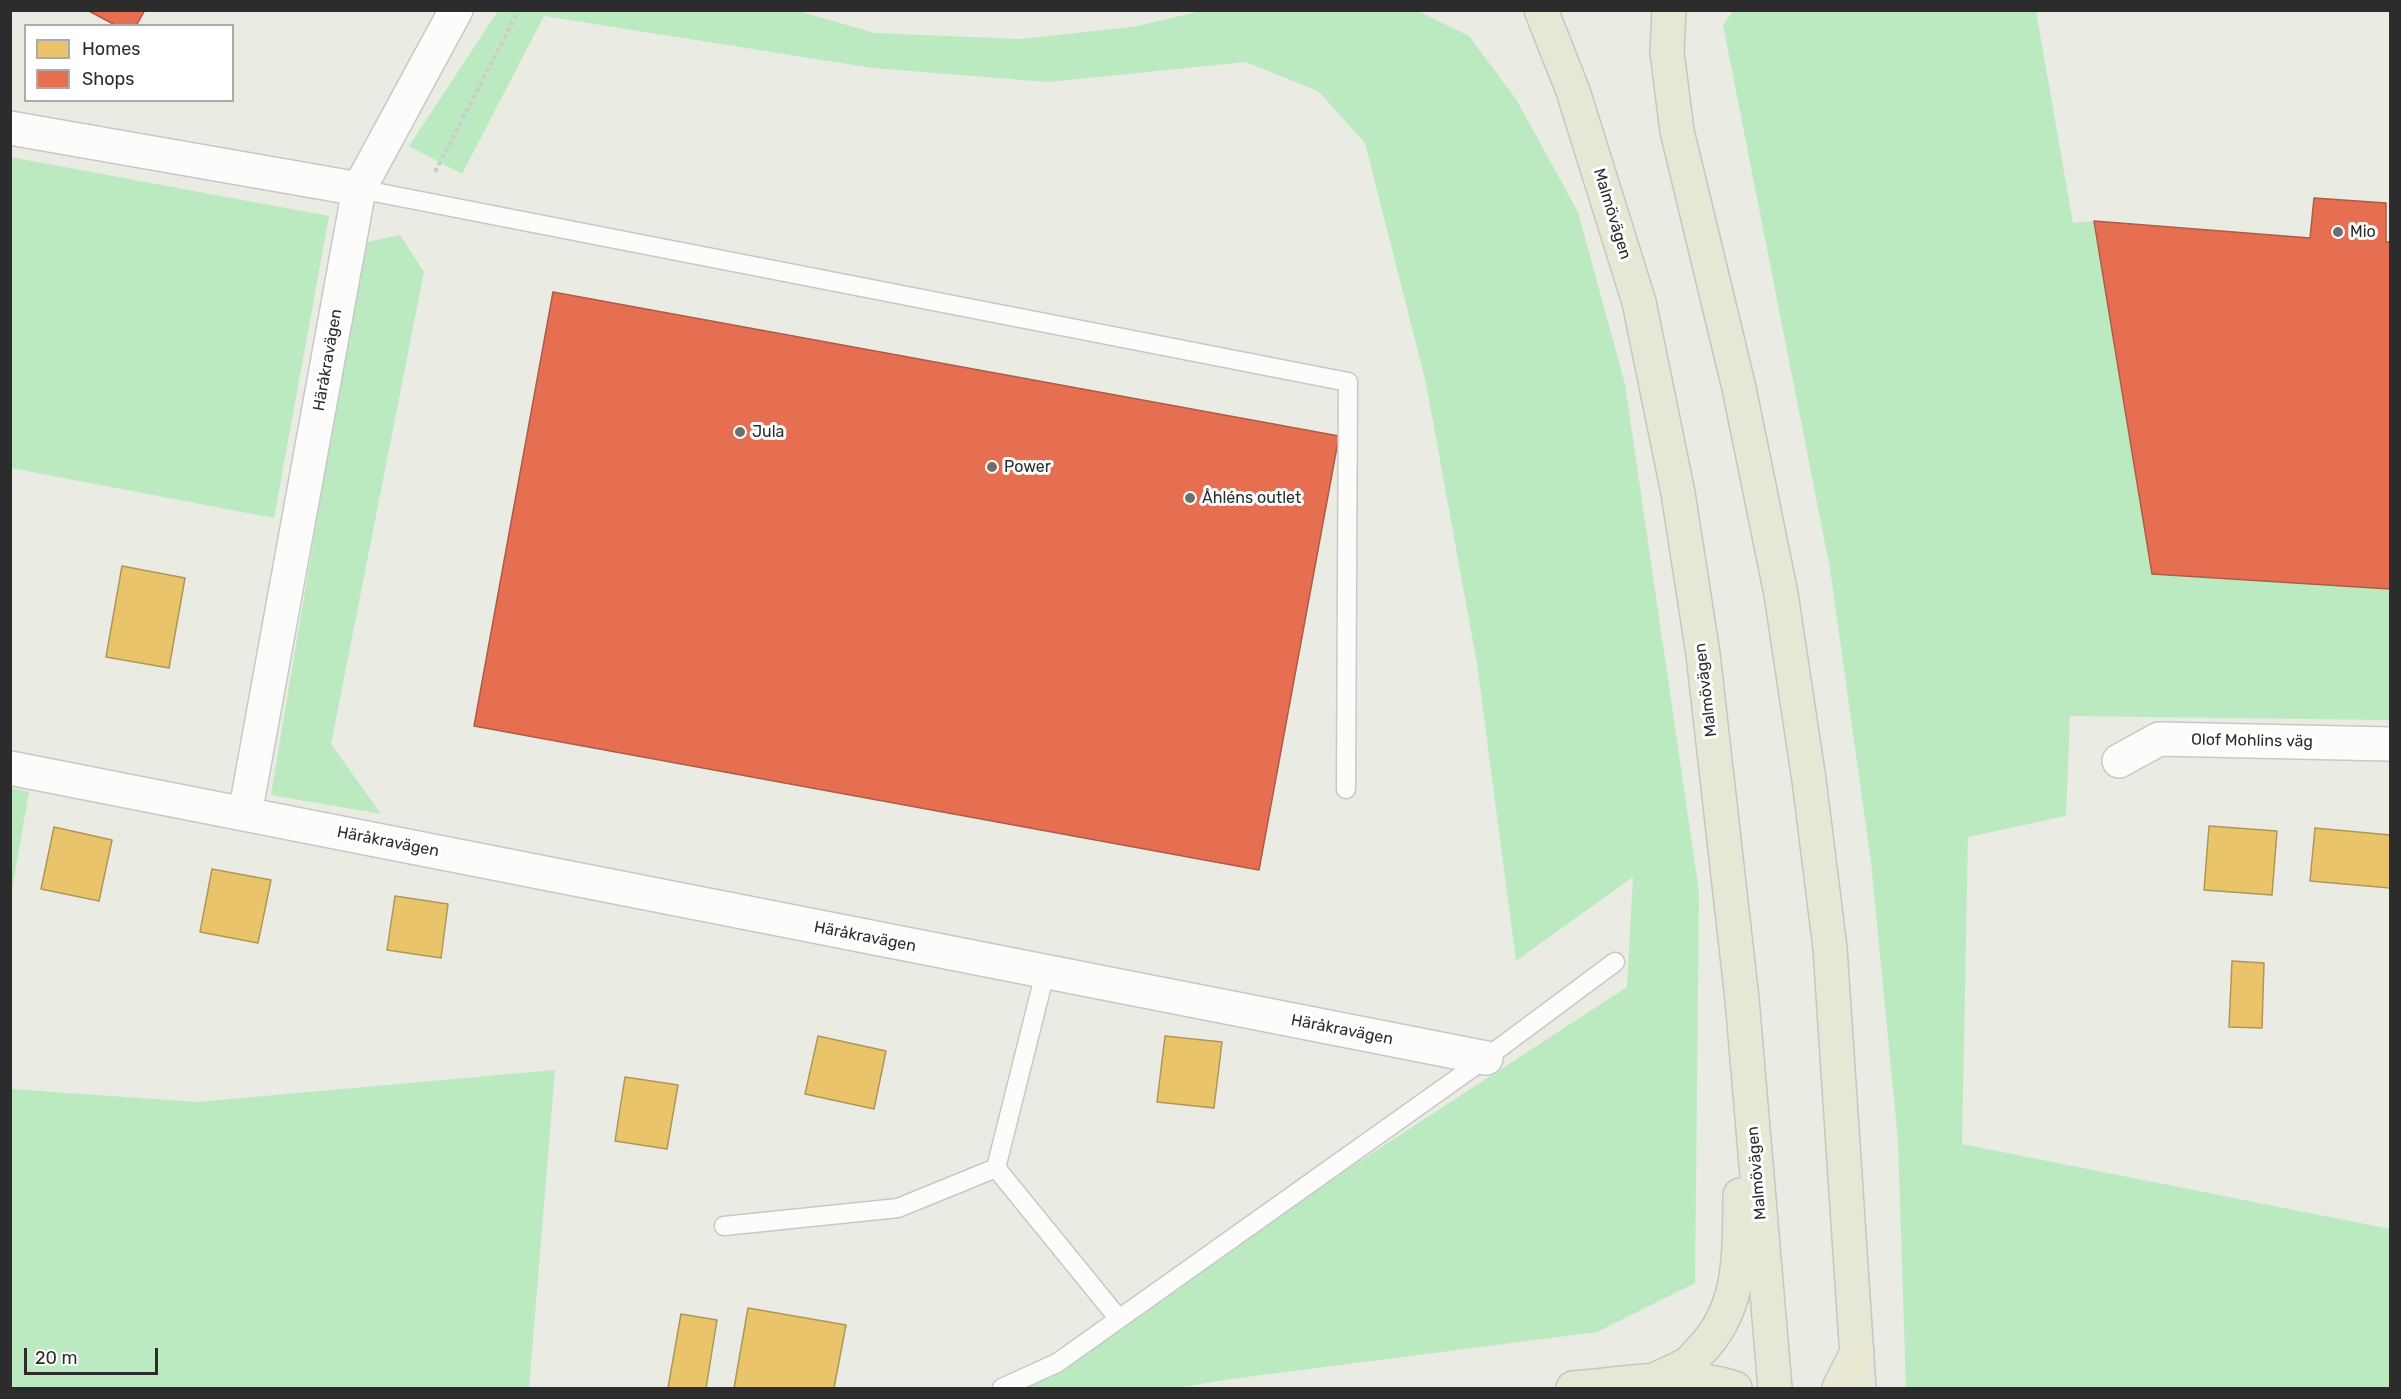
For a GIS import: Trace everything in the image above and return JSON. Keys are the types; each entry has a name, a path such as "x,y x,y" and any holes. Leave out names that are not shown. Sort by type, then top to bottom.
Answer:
{"highway":[{"path":"1839,1389 1857,1352"}],"main road":[{"name":"Malmövägen","path":"1541,10 1573,91 1640,302 1678,493 1703,654 1742,999 1775,1389"},
{"path":"1668,10 1667,52 1677,131 1739,388 1781,594 1809,780 1830,948 1859,1389"},
{"path":"1649,1382 1688,1363 1709,1342 1725,1319 1733,1292 1739,1252 1742,999"},
{"path":"1573,1389 1690,1381 1722,1384 1735,1389"}],"street":[{"name":"Häråkravägen","path":"245,814 359,189 456,10"},
{"path":"10,128 359,189"},
{"name":"Olof Mohlins väg","path":"2119,761 2159,740 2391,744"},
{"name":"Häråkravägen","path":"10,768 1486,1058"}],"lane":[{"path":"359,189 1348,382 1346,789"},
{"path":"1002,1389 1057,1363 1486,1058 1615,962"},
{"path":"996,1168 1045,973"},
{"path":"724,1226 898,1208 996,1168"},
{"path":"996,1168 1119,1319"}],"path":[{"path":"421,200 519,10"}],"green space":[{"path":"1416,10 1469,36 1516,99 1578,212 1625,384 1699,892 1695,1283 1597,1332 1231,1379 1178,1388 1012,1388 1627,987 1633,877 1516,961 1477,664 1426,383 1365,143 1318,91 1246,62 1048,82 873,68 544,16 462,174 409,146 498,11 798,11 875,33 1020,39 1133,27 1201,11"},
{"path":"1734,10 2036,11 2073,223 2094,221 2152,574 2390,589 2390,720 2070,716 2066,816 1968,837 1962,1144 2390,1229 2390,1388 1906,1388 1898,1141 1871,862 1830,569 1723,25"},
{"path":"10,157 329,216 274,518 11,468"},
{"path":"400,235 424,272 331,744 381,814 271,795 363,243"},
{"path":"10,788 29,792 11,895"},
{"path":"555,1070 529,1388 11,1388 11,1089 197,1102"}],"building: Homes":[{"path":"122,566 185,578 169,668 106,657"},
{"path":"2209,826 2277,831 2272,895 2204,890"},
{"path":"54,827 112,840 99,901 41,889"},
{"path":"2315,828 2390,835 2390,888 2310,881"},
{"path":"212,869 271,880 258,943 200,932"},
{"path":"395,896 448,904 441,958 387,950"},
{"path":"2232,961 2264,963 2262,1028 2229,1027"},
{"path":"818,1036 886,1051 874,1109 805,1094"},
{"path":"1165,1036 1222,1042 1214,1108 1157,1102"},
{"path":"625,1077 678,1085 667,1149 615,1141"},
{"path":"748,1308 846,1325 834,1388 734,1388"},
{"path":"681,1314 717,1320 706,1388 668,1388"}],"building: Shops":[{"path":"87,10 145,10 137,24 113,24"},
{"path":"2314,198 2386,203 2386,242 2390,242 2390,589 2152,574 2094,221 2310,238"},
{"path":"553,292 1339,436 1259,870 474,726"}],"place":[{"name":"Mio","path":"2338,232"},
{"name":"Jula","path":"740,432"},
{"name":"Power","path":"992,467"},
{"name":"Åhléns outlet","path":"1190,498"}]}
